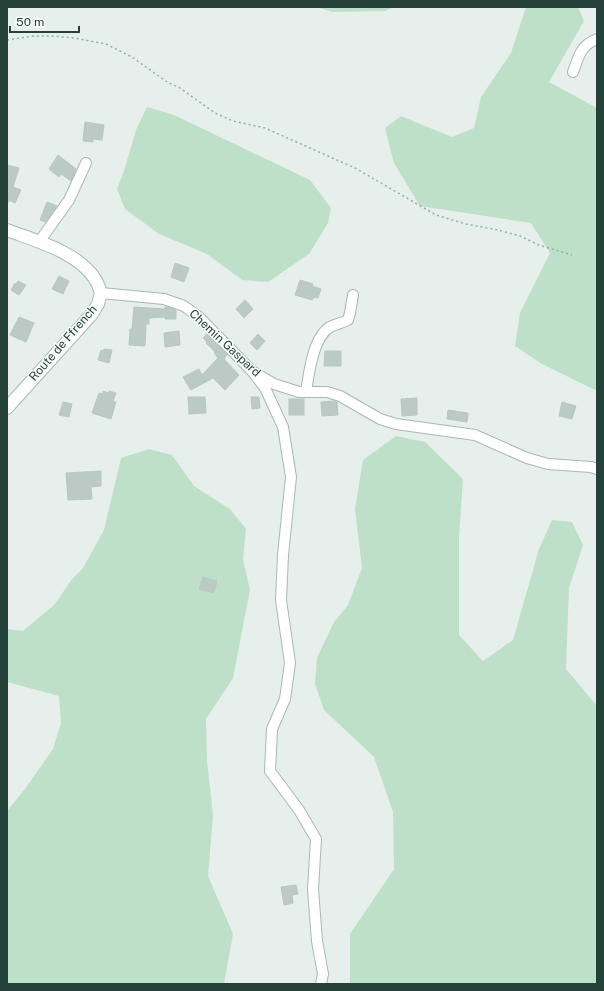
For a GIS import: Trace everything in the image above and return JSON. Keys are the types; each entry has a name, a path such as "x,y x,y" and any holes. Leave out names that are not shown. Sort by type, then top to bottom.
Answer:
{"main road":[{"name":"Route de Ffrench","path":"7,230 70,256 85,267 95,279 102,293 92,314 7,408"}],"street":[{"path":"572,72 585,45 597,39"},
{"path":"39,242 69,200 86,163"},
{"name":"Chemin Gaspard","path":"102,293 164,299 184,306 199,317 252,371 274,384 299,392 327,392 340,396 380,419 396,424 475,435 526,458 548,464 591,467 597,469"},
{"path":"306,392 311,363 320,338 324,332 331,327 348,320 353,295"},
{"path":"252,371 265,388 283,427 291,477 283,555 281,600 290,663 285,699 272,729 270,771 299,810 316,839 313,889 317,941 323,974 320,984"}],"path":[{"path":"7,40 34,36 52,36 74,38 106,44 132,57 215,113 233,120 265,128 355,168 436,215 466,224 520,236 539,245 572,255"}],"green space":[{"path":"316,7 393,7 385,11 333,12"},
{"path":"526,7 578,7 584,21 549,82 597,108 597,391 542,364 515,346 520,313 550,253 531,223 420,206 394,163 385,128 401,116 452,137 474,128 481,97 511,53"},
{"path":"147,107 174,115 310,180 331,208 328,223 309,254 268,282 242,280 207,254 159,234 125,209 117,189 136,130"},
{"path":"396,436 425,442 463,479 459,537 459,635 483,661 513,640 539,549 552,520 572,522 583,545 569,588 566,669 597,706 597,984 350,984 350,934 394,869 393,812 374,757 324,710 315,684 317,658 334,622 348,605 362,568 355,509 363,460"},
{"path":"149,449 172,455 194,486 230,509 246,529 243,559 250,590 233,678 206,719 207,761 213,815 208,876 233,934 224,984 7,984 7,811 25,789 53,749 61,723 59,696 7,682 7,629 23,631 54,605 73,578 83,568 104,530 121,458"}],"building":[{"path":"85,122 104,125 102,140 93,139 93,142 83,141"},
{"path":"58,155 76,169 71,181 61,174 59,177 49,169"},
{"path":"7,165 19,168 13,187 21,190 15,203 9,200 9,202 7,202"},
{"path":"47,202 57,206 46,222 40,220"},
{"path":"175,263 189,268 184,282 171,277"},
{"path":"59,276 69,281 63,294 52,289"},
{"path":"300,280 313,284 312,286 321,289 318,298 314,297 312,300 295,295"},
{"path":"18,281 26,285 19,295 11,290"},
{"path":"245,300 253,309 244,318 236,309"},
{"path":"134,307 165,309 165,307 169,307 176,310 176,319 165,319 165,317 149,318 149,324 146,324 145,346 129,345"},
{"path":"19,317 34,323 26,342 10,335"},
{"path":"179,331 180,345 165,347 164,333"},
{"path":"207,334 227,355 224,359 239,375 225,390 213,378 191,390 183,377 199,369 202,375 218,358 203,338"},
{"path":"258,334 265,341 257,350 250,343"},
{"path":"104,349 112,350 109,363 98,360 101,350 103,351"},
{"path":"325,351 341,351 341,366 324,366"},
{"path":"103,391 116,393 113,401 116,402 111,419 92,413 99,393 103,394"},
{"path":"188,397 205,397 206,413 189,414"},
{"path":"251,397 259,397 260,408 252,409"},
{"path":"417,398 417,415 402,416 401,399"},
{"path":"289,399 304,399 304,415 289,415"},
{"path":"63,402 72,404 69,417 59,415"},
{"path":"321,402 337,402 338,415 322,416"},
{"path":"562,402 576,406 572,419 559,416"},
{"path":"448,410 468,413 467,422 447,419"},
{"path":"101,471 101,486 91,487 92,499 68,500 66,473"},
{"path":"203,577 217,581 214,593 199,589"},
{"path":"296,885 298,894 292,895 293,903 284,905 281,887"}]}
